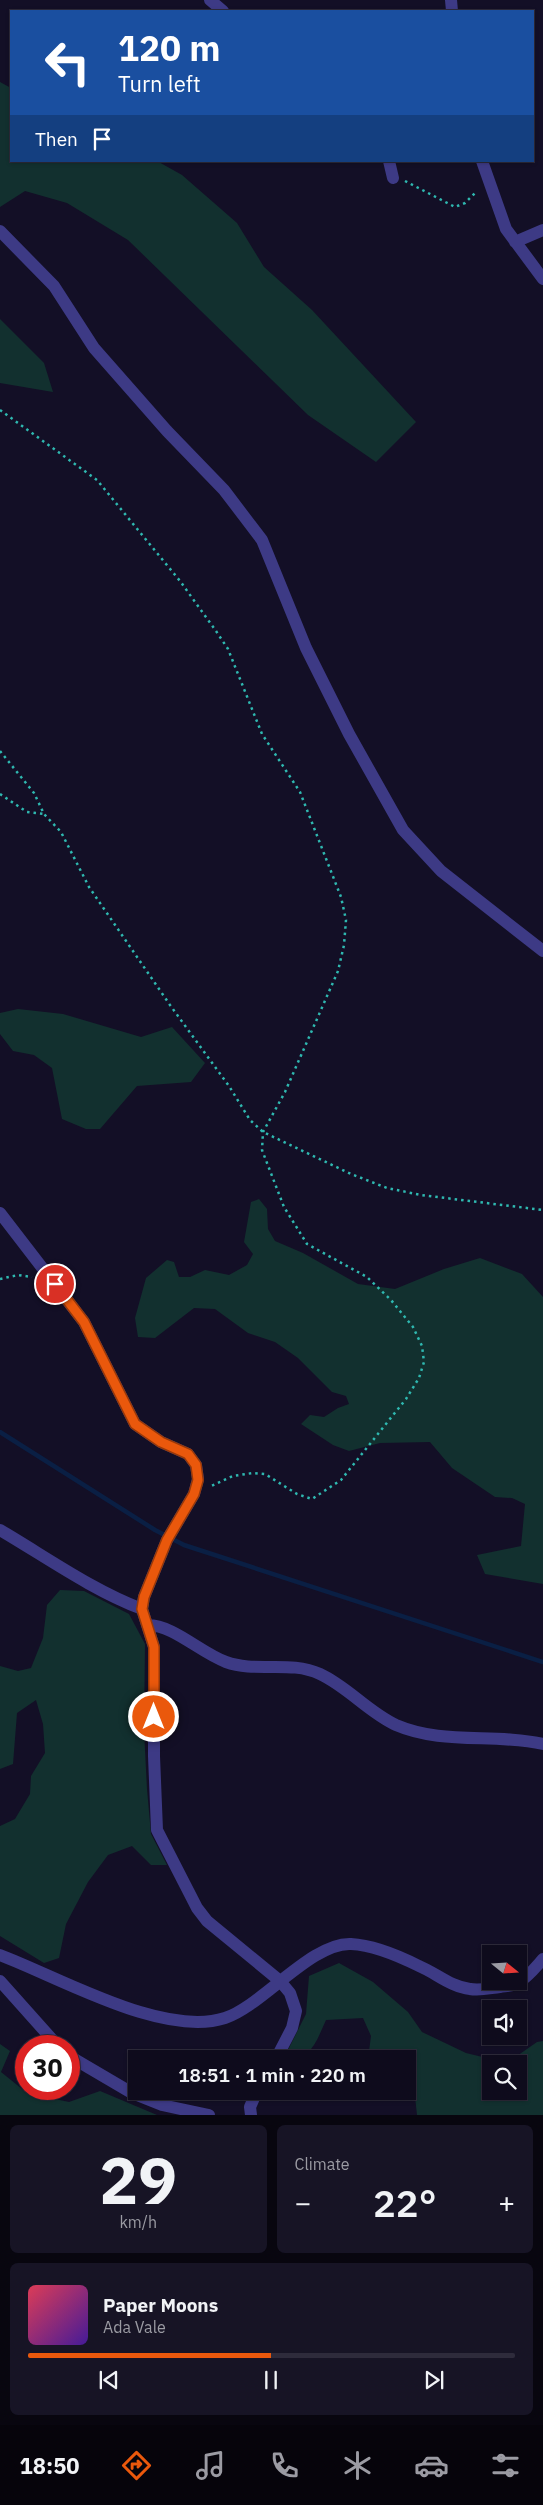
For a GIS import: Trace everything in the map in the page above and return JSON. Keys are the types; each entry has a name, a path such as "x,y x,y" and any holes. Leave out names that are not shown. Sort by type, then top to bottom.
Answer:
{"street":[{"path":"210,0 222,10"},
{"path":"389,162 393,178"},
{"path":"482,162 506,229 543,279"},
{"path":"515,242 543,230"},
{"path":"0,231 54,286 94,348 167,431 224,490 262,540 306,648 349,734 403,830 442,871 543,951"},
{"path":"0,1213 84,1322 135,1424 155,1439 188,1454 196,1465 198,1480 194,1494 169,1535 144,1597 142,1609 154,1647 154,1756 157,1830 197,1908 207,1921 280,1981 290,1993 296,2010 292,2028 281,2050"},
{"path":"0,1530 102,1590 142,1609"},
{"path":"148,1625 156,1625 226,1662 238,1665 300,1668 320,1674 396,1725 457,1737 543,1744"},
{"path":"0,1955 150,2015 180,2023 226,2018 332,1947 350,1944 380,1950 448,1982 469,1989 480,1990 516,1984 527,1977 543,1960"},
{"path":"0,1981 48,2035"},
{"path":"80,2062 132,2093 162,2104 209,2115"},
{"path":"251,2115 250,2107 253,2100"}],"path":[{"path":"393,178 400,178 455,206 465,203 479,190 486,174"},
{"path":"0,410 97,480 180,581 228,649 262,734 277,758 292,776 315,826 346,920 344,945 338,972 300,1054 285,1092 263,1132 262,1150 281,1198 307,1244 367,1278 391,1300 413,1327 422,1346 424,1362 419,1378 406,1399 341,1480 325,1492 312,1499 297,1494 265,1474 253,1473 233,1476 194,1494"},
{"path":"0,750 34,793 44,814 62,832 89,887 170,1005 229,1086 250,1120 263,1132 351,1174 388,1188 421,1195 543,1210"},
{"path":"0,794 27,812 44,814"},
{"path":"0,1279 18,1275 55,1284"}],"green space":[{"path":"0,82 10,87 10,162 159,162 182,175 237,223 264,267 312,310 416,422 376,462 308,415 128,240 67,203 25,191 0,207"},
{"path":"0,319 44,363 53,392 0,383"},
{"path":"18,1009 63,1014 141,1037 172,1027 205,1063 191,1082 137,1086 100,1129 86,1129 62,1119 52,1068 34,1055 13,1051 0,1034 0,1013"},
{"path":"259,1199 267,1209 268,1229 275,1241 303,1253 358,1284 395,1289 444,1269 480,1258 522,1274 543,1297 543,1584 485,1574 477,1555 521,1546 525,1504 512,1498 495,1497 452,1468 430,1442 380,1443 349,1451 333,1445 301,1424 310,1415 324,1417 338,1408 349,1404 346,1396 332,1392 298,1358 275,1342 248,1333 215,1309 194,1308 155,1338 138,1337 135,1318 146,1278 167,1260 174,1262 179,1277 190,1277 205,1270 229,1275 247,1265 253,1254 244,1242 251,1202"},
{"path":"60,1590 84,1591 129,1614 145,1644 144,1730 151,1834 167,1865 151,1865 132,1846 108,1855 88,1882 66,1924 59,1958 44,1963 0,1936 0,1826 15,1819 30,1794 31,1776 45,1753 43,1724 36,1700 17,1713 13,1764 0,1769 0,1666 18,1671 31,1668 43,1638 47,1605"},
{"path":"339,1963 373,1982 408,2012 422,2032 466,2053 482,2057 482,2100 527,2100 527,2055 518,2055 537,2042 543,2041 543,2115 417,2115 416,2050 369,2050 371,2036 363,2018 326,2020 317,2040 310,2050 288,2050 306,2014 309,1976"},
{"path":"0,2044 10,2051 1,2072 15,2083 15,2100 60,2100 69,2102 80,2100 80,2098 100,2091 157,2115 0,2115"}],"waterway":[{"path":"0,1432 155,1530 184,1545 543,1662"}],"route":[{"path":"55,1284 74,1306 84,1322 135,1424 161,1442 188,1454 196,1465 198,1480 194,1494 171,1530 144,1597 142,1609 154,1647 154,1717"}]}
